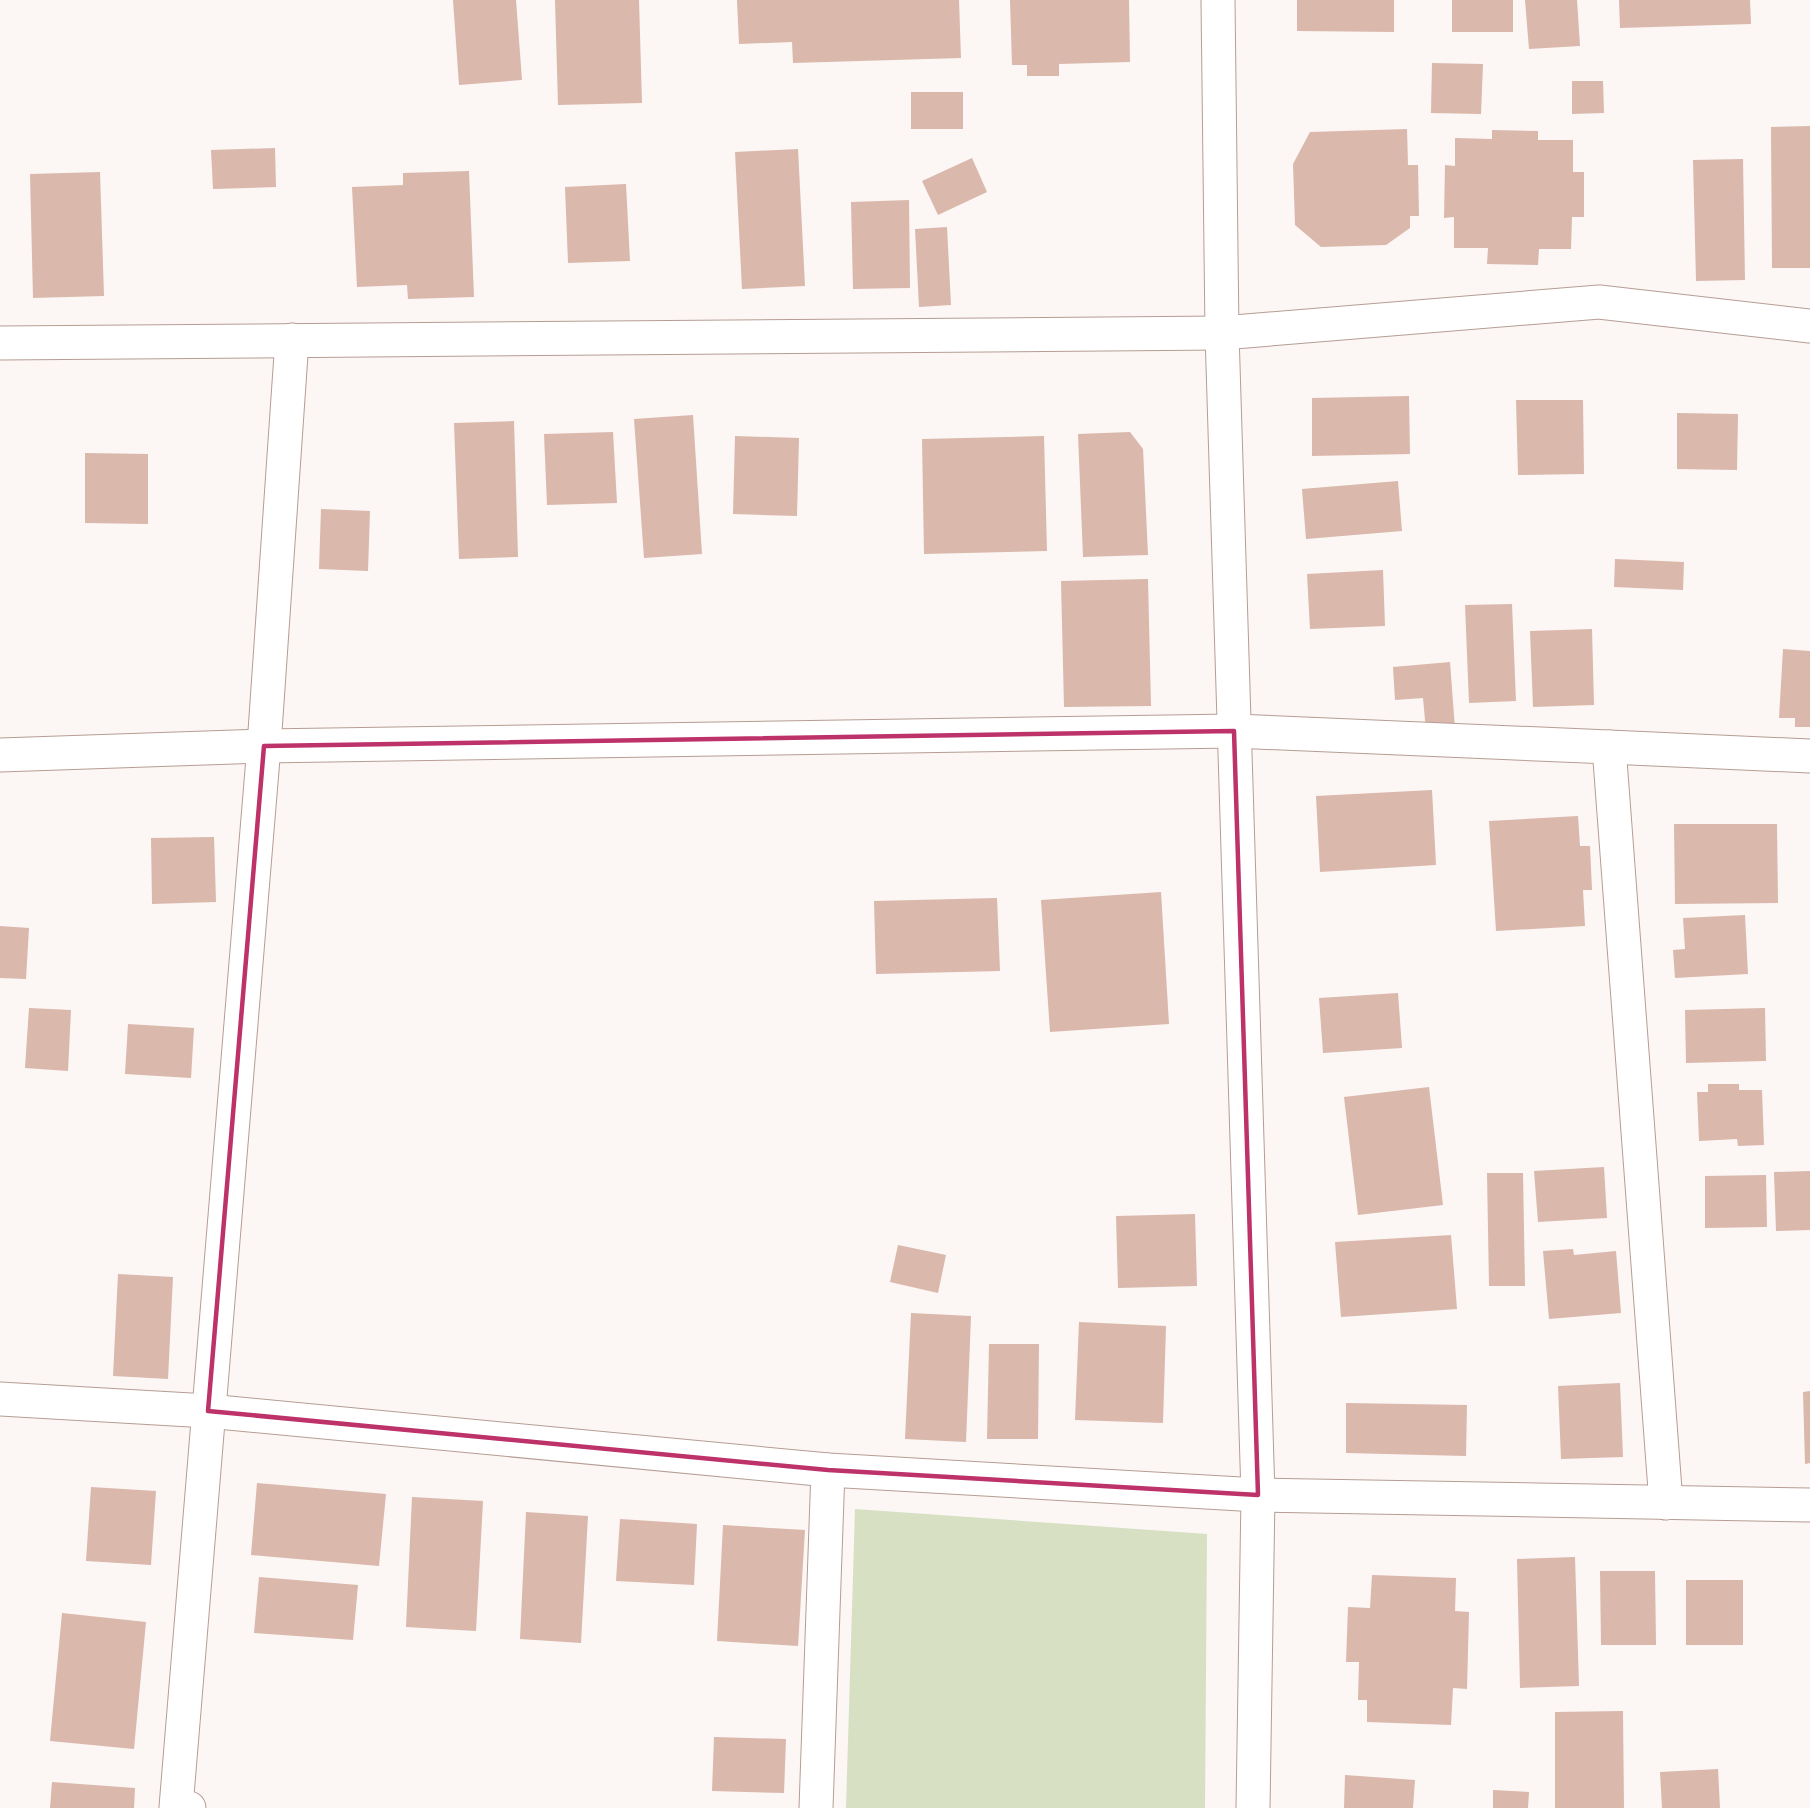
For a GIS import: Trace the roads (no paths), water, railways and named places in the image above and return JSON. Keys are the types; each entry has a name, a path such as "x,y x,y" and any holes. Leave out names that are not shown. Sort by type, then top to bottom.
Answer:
{"street":[{"path":"1218,0 1222,333 1258,1495 1252,1808"},
{"path":"0,343 1222,333 1599,302 1810,326"},
{"path":"180,1808 208,1411 264,746 291,340"},
{"path":"0,755 264,746 1234,731 1810,756"},
{"path":"1610,747 1666,1503"},
{"path":"0,1399 208,1411 828,1470 1258,1495 1810,1505"},
{"path":"816,1808 828,1470"}]}
